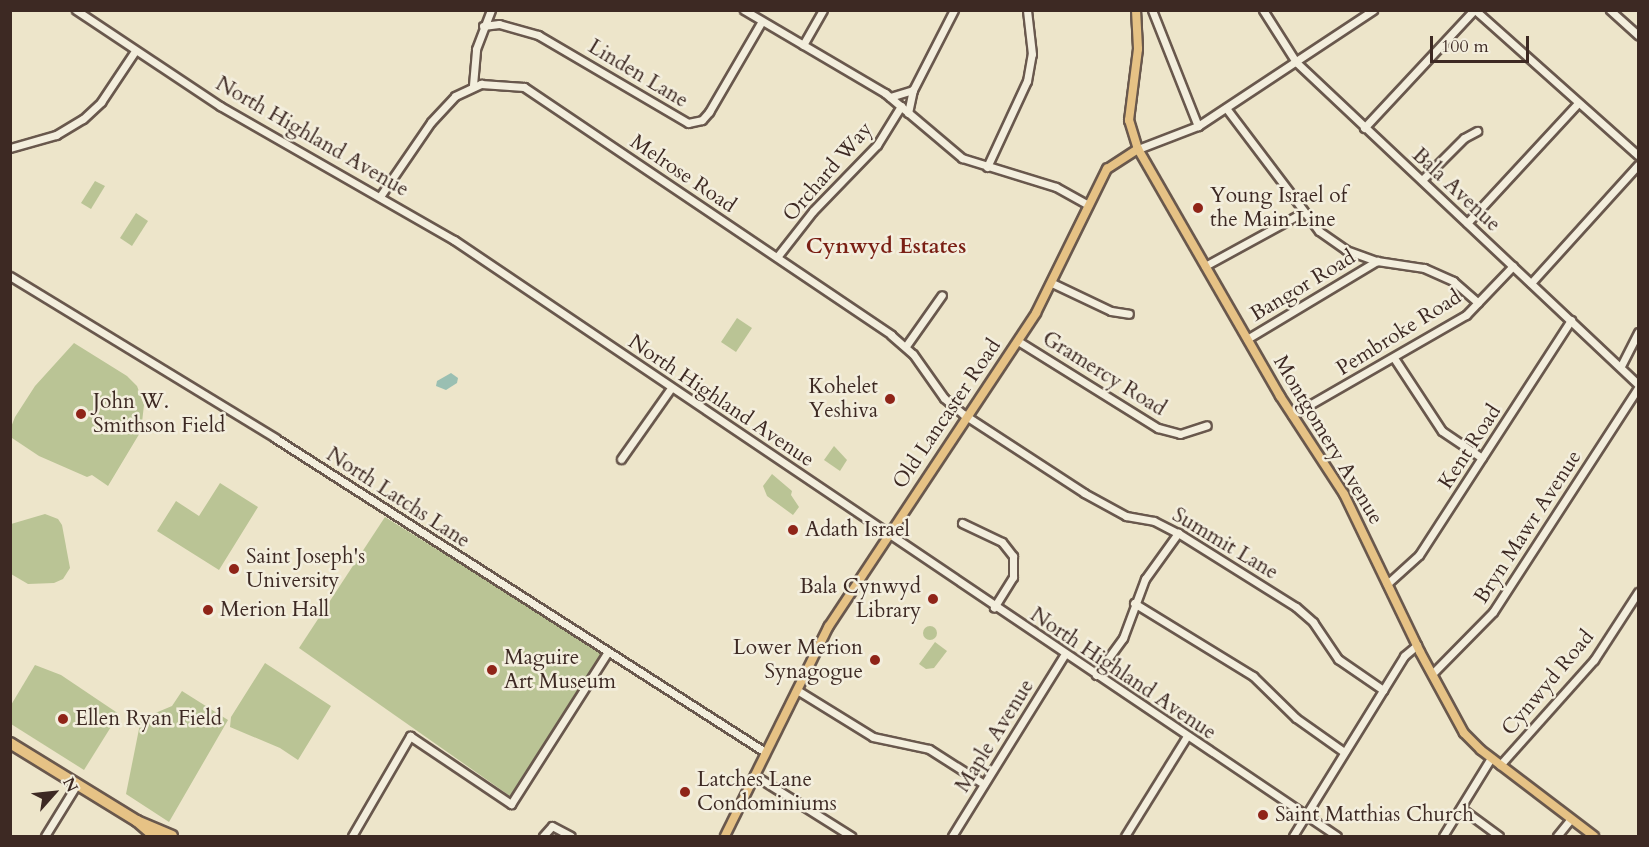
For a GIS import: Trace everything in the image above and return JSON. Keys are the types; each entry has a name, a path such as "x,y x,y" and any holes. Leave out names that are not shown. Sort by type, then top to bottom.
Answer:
{"highway":[{"path":"10,743 137,821 171,837"},
{"path":"137,821 154,837"}],"main road":[{"name":"Montgomery Avenue","path":"1136,10 1138,49 1129,120 1138,149 1292,415 1344,494 1417,645 1464,733 1491,758 1594,837"},
{"name":"Old Lancaster Road","path":"725,837 829,626 888,532 1018,341 1052,283 1109,166 1138,149"}],"street":[{"name":"North Highland Avenue","path":"76,10 220,106 381,195 888,532 994,608 1337,837"},
{"path":"744,10 890,97 946,148 987,167 1060,188 1088,205"},
{"path":"802,45 823,10"},
{"path":"908,113 913,90 954,10"},
{"path":"987,167 1027,81 1032,43 1027,10"},
{"path":"1152,10 1198,126"},
{"name":"Bala Avenue","path":"1263,10 1296,62 1621,366 1638,386"},
{"path":"1138,149 1198,126 1373,10"},
{"path":"1364,128 1474,10 1638,155"},
{"path":"1610,10 1638,35"},
{"path":"491,11 499,24"},
{"path":"381,195 442,107 473,85 476,49 483,26 491,11"},
{"name":"Linden Lane","path":"483,26 499,24 545,38 688,123 702,120 709,112 762,21"},
{"path":"10,148 56,135 83,119 101,102 135,51"},
{"name":"Melrose Road","path":"473,85 500,83 531,91 906,346 944,398 968,416"},
{"path":"890,97 913,90"},
{"path":"1467,223 1578,103"},
{"name":"Orchard Way","path":"777,257 813,212 877,145 901,106"},
{"path":"1226,108 1302,213 1346,250 1377,261 1424,268 1453,281 1478,303"},
{"path":"1422,180 1464,138 1477,131"},
{"path":"1531,283 1638,165"},
{"path":"1205,266 1302,213"},
{"name":"Bangor Road","path":"1247,339 1377,261"},
{"name":"Pembroke Road","path":"1292,415 1466,315 1513,266"},
{"name":"North Latchs Lane","path":"10,276 258,428 765,752"},
{"path":"1052,283 1111,311 1129,314"},
{"path":"906,346 942,295"},
{"name":"Kent Road","path":"1387,584 1419,555 1571,320"},
{"path":"1621,366 1638,332"},
{"name":"Gramercy Road","path":"1018,341 1158,428 1180,434 1207,425"},
{"path":"1394,358 1442,432 1482,458"},
{"name":"Bryn Mawr Avenue","path":"1432,674 1493,612 1638,386"},
{"path":"621,459 671,388"},
{"name":"Summit Lane","path":"968,416 1107,507 1178,533 1296,607 1313,622 1333,654 1383,690"},
{"path":"962,523 1002,542 1013,556 1013,577 994,608"},
{"path":"1096,675 1123,638 1134,603 1153,567 1178,533"},
{"name":"Cynwyd Road","path":"1500,765 1594,660 1638,592"},
{"path":"1134,603 1253,676 1296,718 1344,752"},
{"path":"1293,837 1408,650 1417,645"},
{"path":"352,837 410,736 511,804 608,652"},
{"name":"Maple Avenue","path":"952,837 1065,654"},
{"path":"797,690 873,737 929,749 984,784"},
{"path":"1125,837 1187,736"},
{"name":"Cynwyd Road","path":"1443,837 1491,758"},
{"path":"754,775 851,837"},
{"path":"45,837 77,784"},
{"path":"1461,808 1499,837"},
{"path":"1557,837 1571,819"},
{"path":"543,837 550,827 558,828 571,837"}],"green space":[{"path":"95,181 105,186 91,209 81,203"},
{"path":"136,213 148,221 132,246 120,238"},
{"path":"737,318 752,328 736,352 721,342"},
{"name":"John W. Smithson Field","path":"74,343 127,376 137,386 144,405 141,431 108,486 92,475 87,477 39,456 12,438 11,427 15,417 35,386"},
{"path":"834,446 847,460 840,471 824,460"},
{"path":"772,474 792,491 791,495 799,507 793,515 767,496 763,486"},
{"path":"220,483 258,507 219,570 157,531 176,501 199,516"},
{"path":"45,514 58,519 62,525 70,568 63,579 54,583 28,584 11,574 11,524"},
{"path":"385,517 602,652 510,796 299,648"},
{"path":"927,626 933,626 937,633 933,640 927,640 923,636 923,630"},
{"path":"935,642 947,651 934,668 926,669 919,664"},
{"path":"265,663 331,706 298,760 280,748 230,727 231,717"},
{"name":"Ellen Ryan Field","path":"35,665 61,675 119,714 84,770 11,724 11,705"},
{"path":"182,691 228,720 169,822 126,794 141,719 172,706"}],"water":[{"path":"451,373 458,378 457,383 446,390 436,386 437,381"}],"place":[{"name":"Young Israel of the Main Line","path":"1198,208"},
{"name":"Kohelet Yeshiva","path":"890,399"},
{"name":"John W. Smithson Field","path":"81,414"},
{"name":"Adath Israel","path":"793,530"},
{"name":"Saint Joseph's University","path":"234,569"},
{"name":"Bala Cynwyd Library","path":"933,599"},
{"name":"Merion Hall","path":"208,610"},
{"name":"Lower Merion Synagogue","path":"875,660"},
{"name":"Maguire Art Museum","path":"492,670"},
{"name":"Ellen Ryan Field","path":"63,719"},
{"name":"Latches Lane Condominiums","path":"685,792"},
{"name":"Saint Matthias Church","path":"1263,815"}],"district":[{"name":"Cynwyd Estates","path":"886,247"}]}
